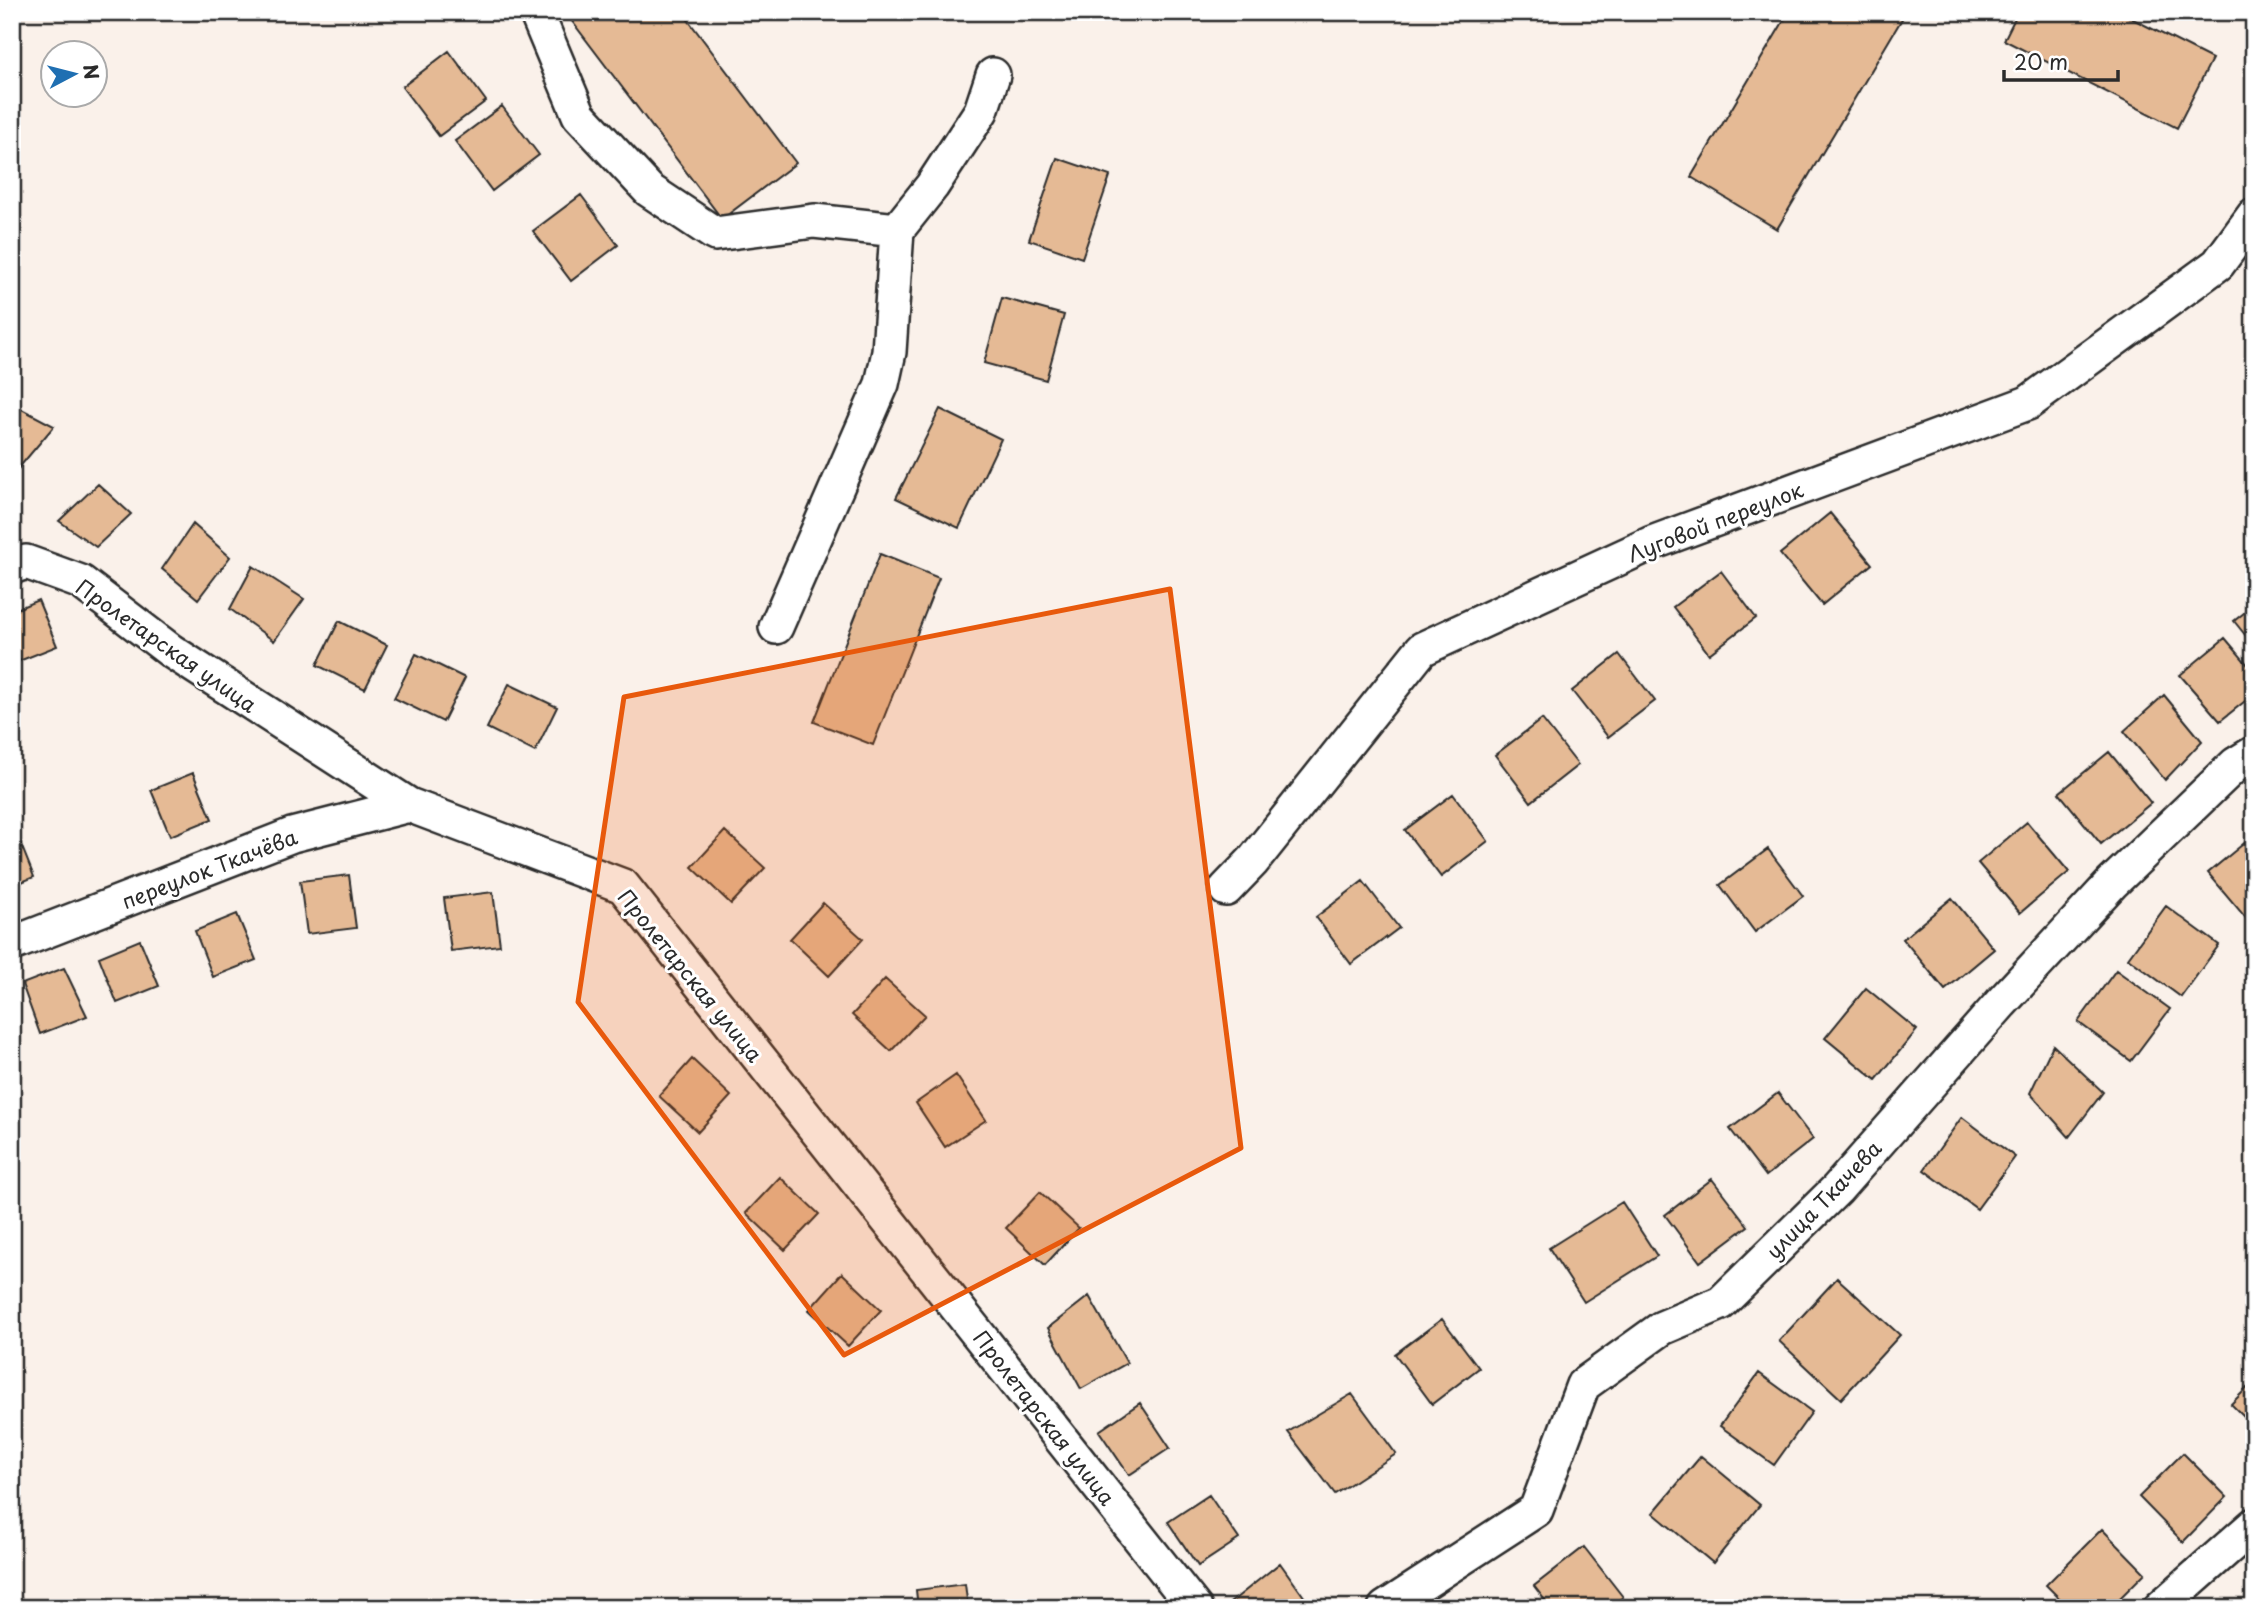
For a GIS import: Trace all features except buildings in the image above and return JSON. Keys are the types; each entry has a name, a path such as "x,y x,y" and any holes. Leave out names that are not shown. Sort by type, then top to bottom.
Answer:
{"street":[{"path":"536,12 579,115 649,190 715,234 814,221 897,230"},
{"path":"776,627 882,384 889,352 897,230 932,186 981,111 993,75"},
{"name":"Луговой переулок","path":"1226,889 1253,861 1422,649 1652,543 2028,403 2218,264 2254,215"},
{"name":"Пролетарская улица","path":"12,567 26,562 81,582 171,651 409,805 623,886 1195,1608"},
{"name":"улица Ткачева","path":"1385,1608 1536,1510 1583,1385 1662,1328 1721,1303 1837,1189 2001,1003 2112,883 2236,764 2254,752"},
{"name":"переулок Ткачёва","path":"12,944 292,835 409,805"},
{"path":"2160,1608 2254,1525"}],"highlighted area":[{"path":"1170,589 1241,1148 844,1355 578,1002 624,697"}]}
